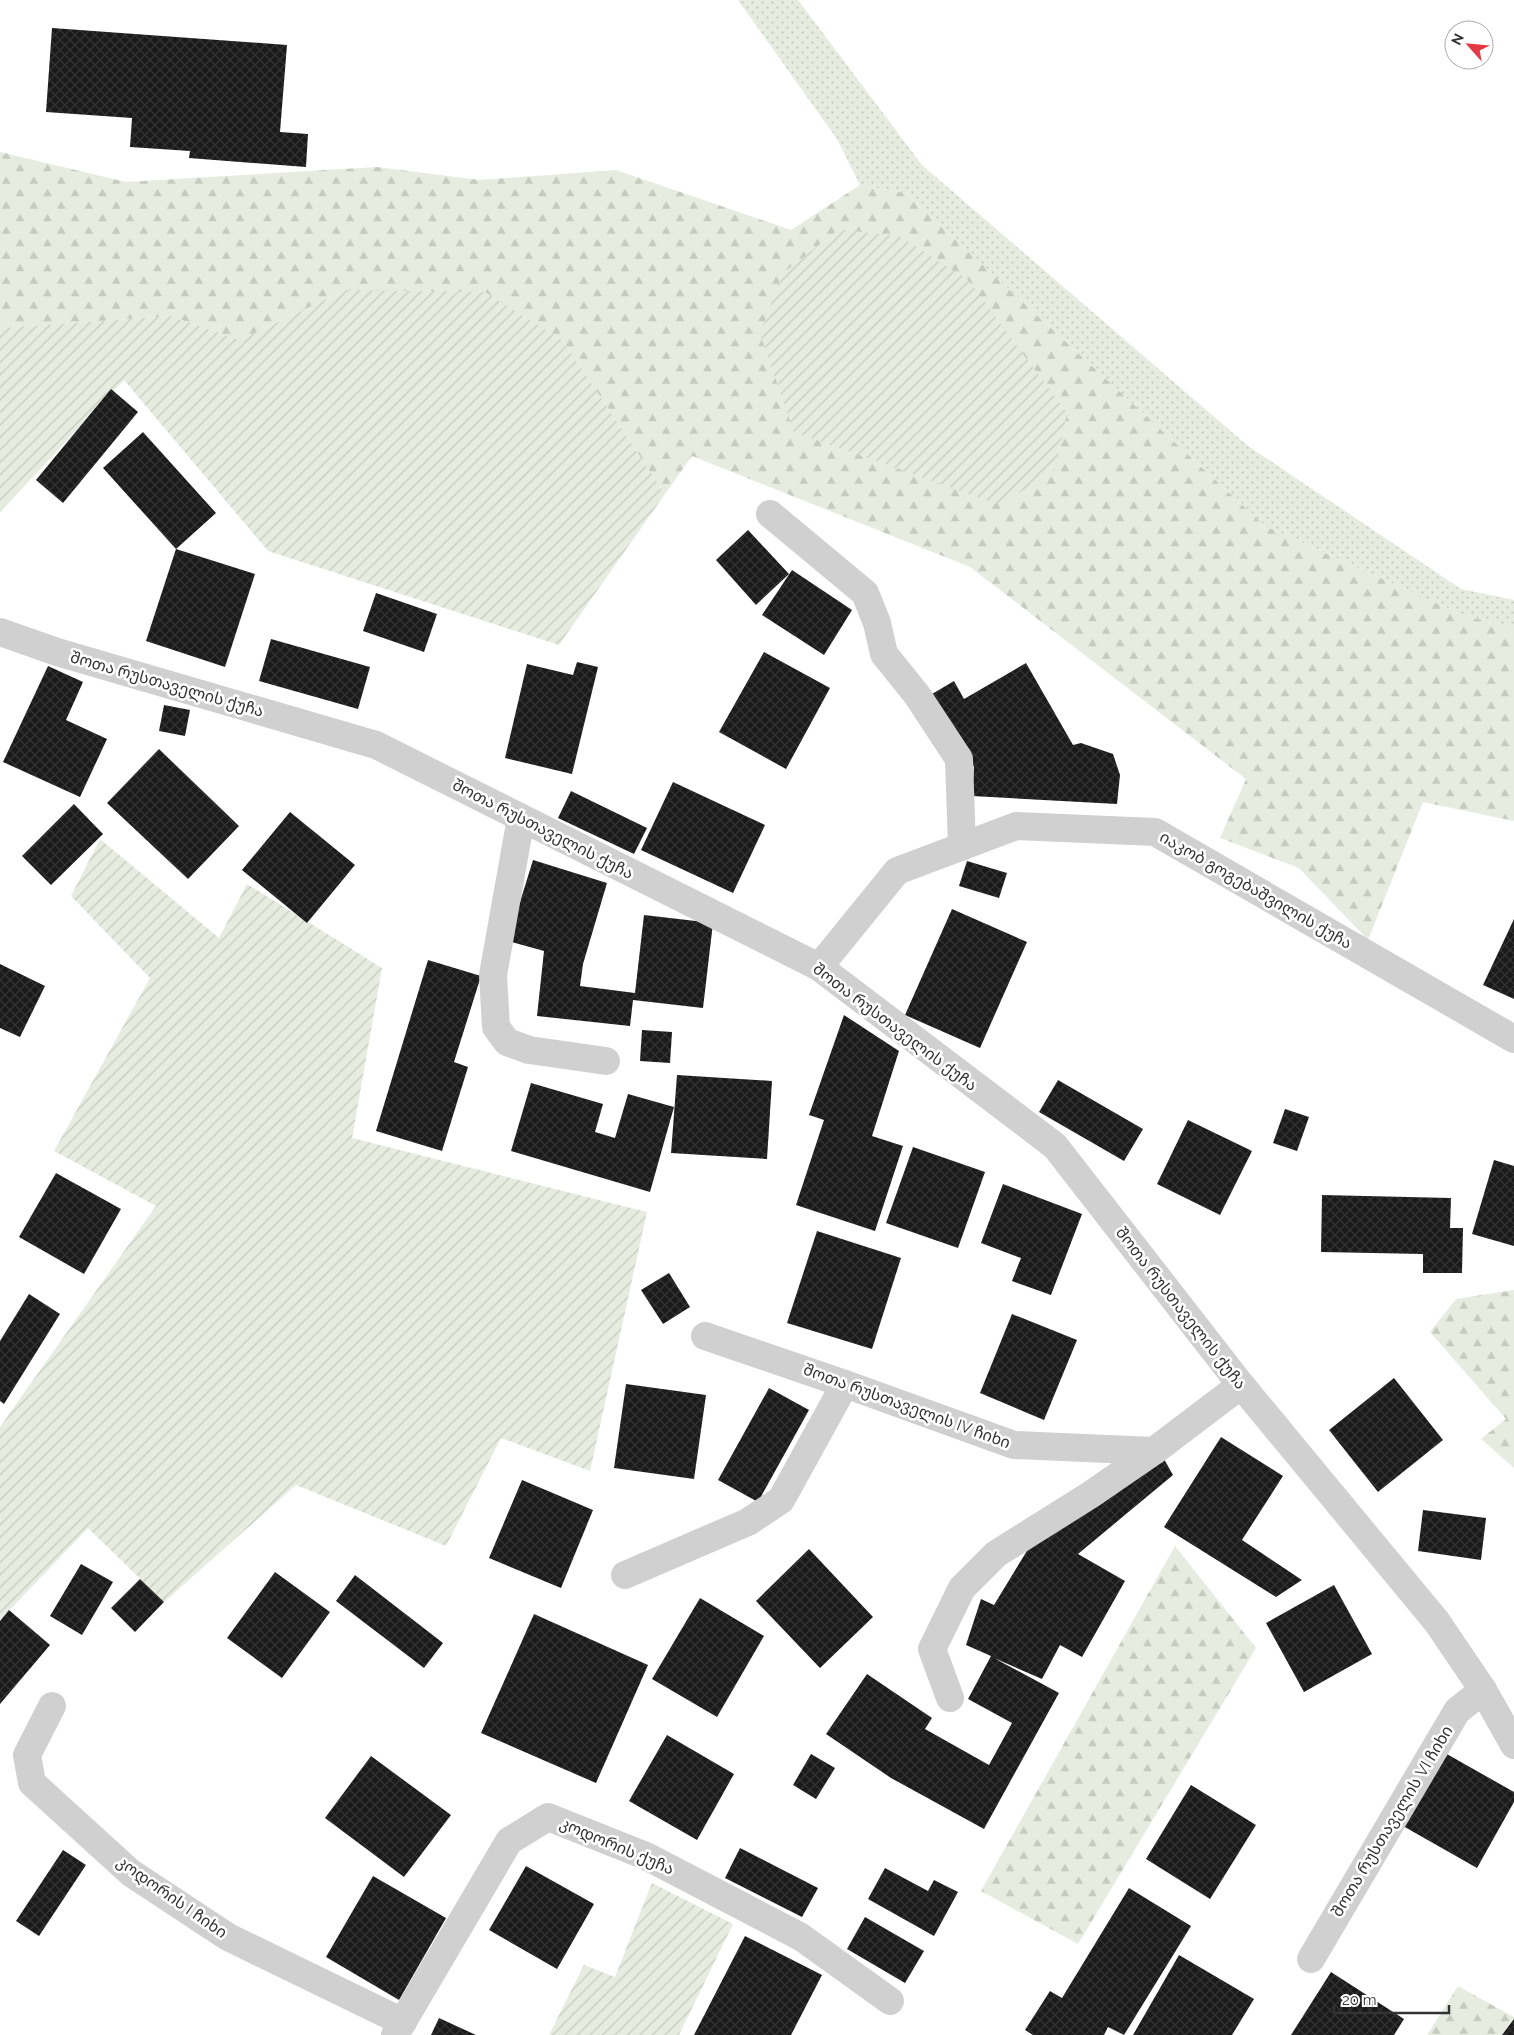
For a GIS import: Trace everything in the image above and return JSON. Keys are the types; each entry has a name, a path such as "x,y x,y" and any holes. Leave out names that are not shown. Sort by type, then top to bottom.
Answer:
{"street":[{"path":"770,514 865,593 877,622 884,654 917,695 959,759 962,847"},
{"name":"შოთა რუსთაველის ქუჩა","path":"0,632 57,652 376,745 819,967 1054,1146 1241,1385 1437,1622 1483,1690 1514,1745"},
{"path":"521,818 493,976 496,1026 507,1042 530,1050 606,1061"},
{"name":"იაკობ გოგებაშვილის ქუჩა","path":"819,967 897,871 1016,826 1155,832 1514,1039"},
{"name":"შოთა რუსთაველის IV ჩიხი","path":"705,1336 1014,1445 1154,1451"},
{"path":"625,1575 748,1522 781,1500 845,1384"},
{"path":"950,1698 932,1649 962,1588 996,1554 1090,1496 1154,1451 1241,1385"},
{"name":"შოთა რუსთაველის VI ჩიხი","path":"1311,1959 1457,1711 1483,1690"},
{"name":"კოდორის I ჩიხი","path":"52,1706 28,1755 32,1783 124,1867 228,1937 399,2029"},
{"name":"კოდორის ქუჩა","path":"399,2029 509,1841 548,1817 646,1856 802,1937 890,2001"}],"green space":[{"path":"738,0 798,0 922,165 1248,446 1461,589 1514,600 1514,627 1465,616 1265,526 905,193 860,185 837,139"},
{"path":"0,152 126,182 377,167 479,180 616,170 791,230 860,185 905,193 1265,526 1465,616 1514,627 1514,821 1423,802 1368,940 1299,868 1220,838 1246,779 970,567 692,456 665,494 563,341 346,290 240,340 170,316 0,328"},
{"path":"839,229 901,237 968,280 1067,413 1055,470 1000,505 794,432 760,334 782,274"},
{"path":"346,290 485,292 563,341 665,494 559,645 268,551 124,380 0,512 0,328 170,316 240,340"},
{"path":"100,839 219,938 247,884 382,968 352,1138 647,1212 590,1471 501,1438 446,1546 296,1485 164,1602 88,1528 0,1620 0,1427 156,1206 54,1151 150,978 71,896"},
{"path":"1514,1290 1514,1468 1481,1439 1506,1419 1430,1332 1456,1299"},
{"path":"1175,1546 1256,1648 1078,1944 981,1891"},
{"path":"652,1883 733,1924 679,2035 549,2035 584,1965 615,1977"},
{"path":"1458,1986 1514,2017 1514,2035 1427,2035"}],"building":[{"path":"52,28 287,45 280,132 308,134 306,167 189,158 190,151 130,147 132,118 46,112"},
{"path":"111,389 138,412 63,503 36,480"},
{"path":"143,432 216,513 176,549 103,468"},
{"path":"748,530 789,574 756,605 716,560"},
{"path":"176,549 255,574 225,667 146,641"},
{"path":"792,570 852,610 824,655 762,615"},
{"path":"376,593 437,614 424,652 363,631"},
{"path":"271,639 370,667 358,709 259,681"},
{"path":"764,652 830,688 786,769 719,732"},
{"path":"577,662 598,667 572,774 505,758 527,664 573,675"},
{"path":"1026,663 1073,745 1081,743 1113,754 1120,775 1117,804 972,796 974,767 932,694 954,681 964,699"},
{"path":"48,666 83,682 66,720 107,739 80,797 3,762"},
{"path":"164,705 190,710 185,736 159,731"},
{"path":"159,749 239,826 188,879 107,803"},
{"path":"673,782 765,825 733,893 641,850"},
{"path":"571,791 647,828 634,854 558,818"},
{"path":"74,804 103,834 51,885 22,856"},
{"path":"290,812 355,865 307,923 242,870"},
{"path":"533,860 607,883 583,964 580,986 635,993 644,915 713,923 703,1008 633,1000 630,1026 537,1016 544,951 508,941"},
{"path":"967,861 1007,873 999,898 959,886"},
{"path":"952,909 1027,942 980,1048 905,1015"},
{"path":"1514,919 1514,999 1483,985"},
{"path":"428,960 481,976 454,1062 468,1067 442,1151 376,1131"},
{"path":"0,964 45,986 20,1037 0,1028"},
{"path":"844,1015 899,1051 872,1136 903,1146 875,1231 796,1205 824,1120 809,1115"},
{"path":"642,1030 672,1032 670,1063 640,1061"},
{"path":"677,1075 772,1081 767,1159 671,1153"},
{"path":"1058,1080 1143,1129 1124,1161 1039,1112"},
{"path":"531,1083 603,1104 595,1132 615,1138 628,1094 674,1107 650,1192 511,1151"},
{"path":"1285,1109 1309,1117 1297,1151 1273,1143"},
{"path":"1188,1120 1252,1151 1220,1215 1157,1184"},
{"path":"913,1147 985,1172 958,1248 886,1223"},
{"path":"1494,1160 1514,1166 1514,1246 1472,1234"},
{"path":"56,1173 121,1209 84,1274 19,1237"},
{"path":"1003,1184 1082,1214 1051,1295 1012,1281 1021,1258 981,1243"},
{"path":"1322,1195 1451,1198 1450,1228 1463,1228 1462,1273 1423,1273 1423,1254 1321,1252"},
{"path":"817,1231 901,1258 872,1349 787,1323"},
{"path":"669,1273 690,1307 663,1324 641,1290"},
{"path":"29,1294 60,1314 4,1404 0,1401 0,1341"},
{"path":"1012,1314 1077,1340 1044,1420 980,1393"},
{"path":"1394,1378 1443,1440 1378,1492 1329,1430"},
{"path":"626,1384 706,1395 694,1479 614,1468"},
{"path":"769,1388 809,1410 758,1502 718,1480"},
{"path":"1221,1437 1283,1476 1242,1540 1302,1580 1276,1597 1164,1527"},
{"path":"1164,1459 1173,1475 1078,1554 1125,1581 1082,1657 1060,1645 1042,1679 994,1658 1059,1693 984,1829 891,1778 826,1734 867,1674 932,1718 925,1729 989,1765 1012,1723 968,1699 991,1656 966,1645 981,1599 994,1605 1036,1536"},
{"path":"522,1480 593,1510 561,1588 489,1558"},
{"path":"1423,1510 1486,1518 1481,1560 1418,1551"},
{"path":"809,1549 873,1617 820,1668 756,1601"},
{"path":"81,1564 113,1582 82,1635 50,1616"},
{"path":"275,1572 330,1612 282,1678 227,1638"},
{"path":"355,1575 443,1643 424,1668 336,1601"},
{"path":"140,1579 164,1602 135,1632 111,1608"},
{"path":"1334,1585 1372,1654 1304,1692 1266,1623"},
{"path":"700,1598 764,1636 717,1717 652,1679"},
{"path":"9,1610 50,1645 0,1704 0,1621"},
{"path":"534,1614 648,1665 596,1783 481,1733"},
{"path":"667,1735 734,1774 697,1840 629,1801"},
{"path":"1445,1753 1514,1792 1514,1802 1477,1868 1403,1826"},
{"path":"811,1754 835,1768 816,1799 793,1785"},
{"path":"371,1756 451,1815 404,1877 325,1818"},
{"path":"1191,1785 1256,1825 1210,1899 1146,1859"},
{"path":"740,1848 818,1888 802,1917 725,1878"},
{"path":"63,1850 86,1865 39,1936 16,1921"},
{"path":"526,1866 594,1904 557,1969 489,1930"},
{"path":"885,1868 928,1891 934,1880 958,1892 934,1936 868,1899"},
{"path":"373,1876 446,1918 399,2000 326,1957"},
{"path":"1129,1888 1191,1926 1124,2035 1108,2027 1104,2035 1033,2035 1025,2030 1050,1991 1062,1998"},
{"path":"865,1917 924,1951 905,1983 847,1949"},
{"path":"745,1936 822,1975 791,2035 694,2035"},
{"path":"1179,1955 1254,1999 1232,2035 1133,2035"},
{"path":"1331,1972 1404,2019 1394,2035 1291,2035"},
{"path":"439,2018 476,2035 431,2035"},
{"path":"1514,2019 1514,2035 1502,2035"}]}
